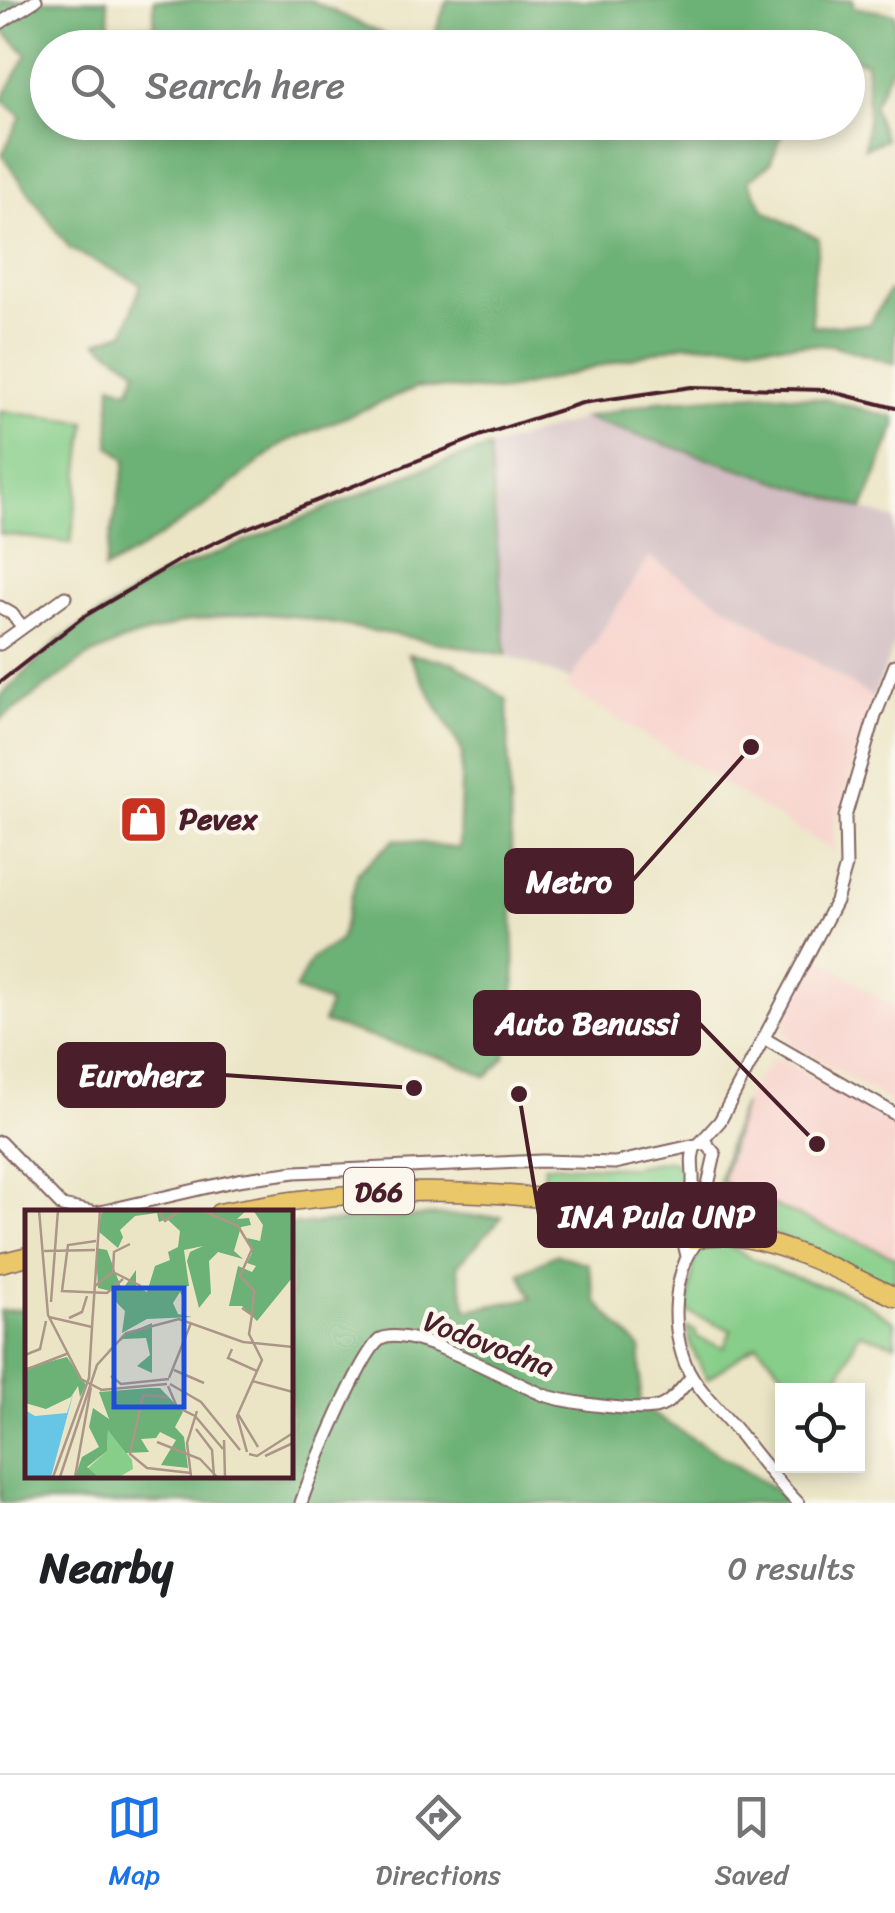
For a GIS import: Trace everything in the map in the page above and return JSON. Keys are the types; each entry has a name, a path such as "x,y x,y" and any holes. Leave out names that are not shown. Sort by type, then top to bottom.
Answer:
{"main road":[{"name":"D66","path":"235,1210 297,1198 372,1191 450,1190 541,1196 756,1242 821,1264 895,1297"},
{"name":"D66","path":"684,1224 698,1205 756,1242"},
{"path":"684,1224 711,1228 709,1214"},
{"path":"0,1263 25,1257"}],"street":[{"path":"0,23 36,0"},
{"path":"0,644 65,597"},
{"path":"0,607 22,626"},
{"path":"798,1503 692,1376 681,1347 678,1316 687,1256 684,1224 695,1180 691,1159 698,1144 720,1121 836,901 846,866 845,817 895,665"},
{"path":"765,1039 895,1114"},
{"path":"709,1214 706,1194 720,1121"},
{"path":"0,1142 62,1206 81,1210"},
{"path":"109,1210 238,1180 295,1172 542,1160 614,1163 668,1154 698,1144 710,1145 714,1154"},
{"path":"668,1154 691,1159"},
{"name":"Vodovodna","path":"301,1503 361,1365 378,1340 392,1334 455,1354 549,1397 600,1406 657,1408 692,1376"}],"shaded area":[{"path":"584,418 895,520 895,642 873,698 649,557 571,680 506,655 489,448"},
{"path":"648,556 873,698 836,823 834,852 566,687"},
{"path":"817,955 895,1009 895,1105 792,1044 784,1031 786,1018"},
{"path":"773,1060 785,1062 895,1125 895,1257 726,1185 722,1178 743,1104"}],"green space":[{"path":"0,0 107,0 110,27 154,26 154,0 310,0 374,30 30,30 30,140 780,140 770,164 748,181 765,211 819,239 812,326 870,324 889,291 895,293 895,364 832,345 685,344 505,391 418,387 283,443 205,506 104,570 126,460 109,445 111,384 130,390 137,370 97,342 125,332 141,284 70,249 2,155 21,116 2,100 27,54 0,32"},
{"path":"447,0 853,0 853,7 895,14 895,60 873,106 885,140 864,148 868,117 865,30 436,30"},
{"path":"771,393 829,400 895,418 863,509 584,418 657,401"},
{"path":"0,411 86,422 71,543 0,534"},
{"path":"489,448 506,655 291,616 251,613 219,617 184,622 87,657 0,720 0,697 58,641 157,578 419,470"},
{"path":"408,654 455,663 507,700 515,984 505,1057 487,1077 448,1060 323,1023 329,1003 295,990 311,959 340,940 358,872 395,839 459,849 462,751"},
{"path":"743,1104 722,1178 726,1185 895,1257 895,1286 782,1237 719,1216 714,1202"},
{"path":"670,1160 685,1170 680,1196 671,1199 654,1199 601,1184 543,1182 544,1165 630,1167"},
{"path":"436,1215 502,1217 457,1266 467,1310 532,1298 520,1273 556,1254 588,1264 596,1302 641,1349 640,1406 776,1490 788,1503 0,1503 0,1311 25,1309 25,1478 292,1478 292,1225"},
{"path":"711,1241 777,1271 856,1297 895,1322 895,1344 859,1333 836,1383 793,1383 757,1344 707,1379 690,1344 687,1327 696,1331 696,1337 724,1348 731,1330 687,1312 696,1250"}],"railway":[{"path":"0,682 83,617 186,556 482,435 582,403 692,387 825,390 895,408"}],"place":[{"name":"Metro","path":"751,747"},
{"name":"Pevex","path":"144,819"},
{"name":"Euroherz","path":"414,1088"},
{"name":"INA Pula UNP","path":"519,1094"},
{"name":"Auto Benussi","path":"817,1144"}]}
